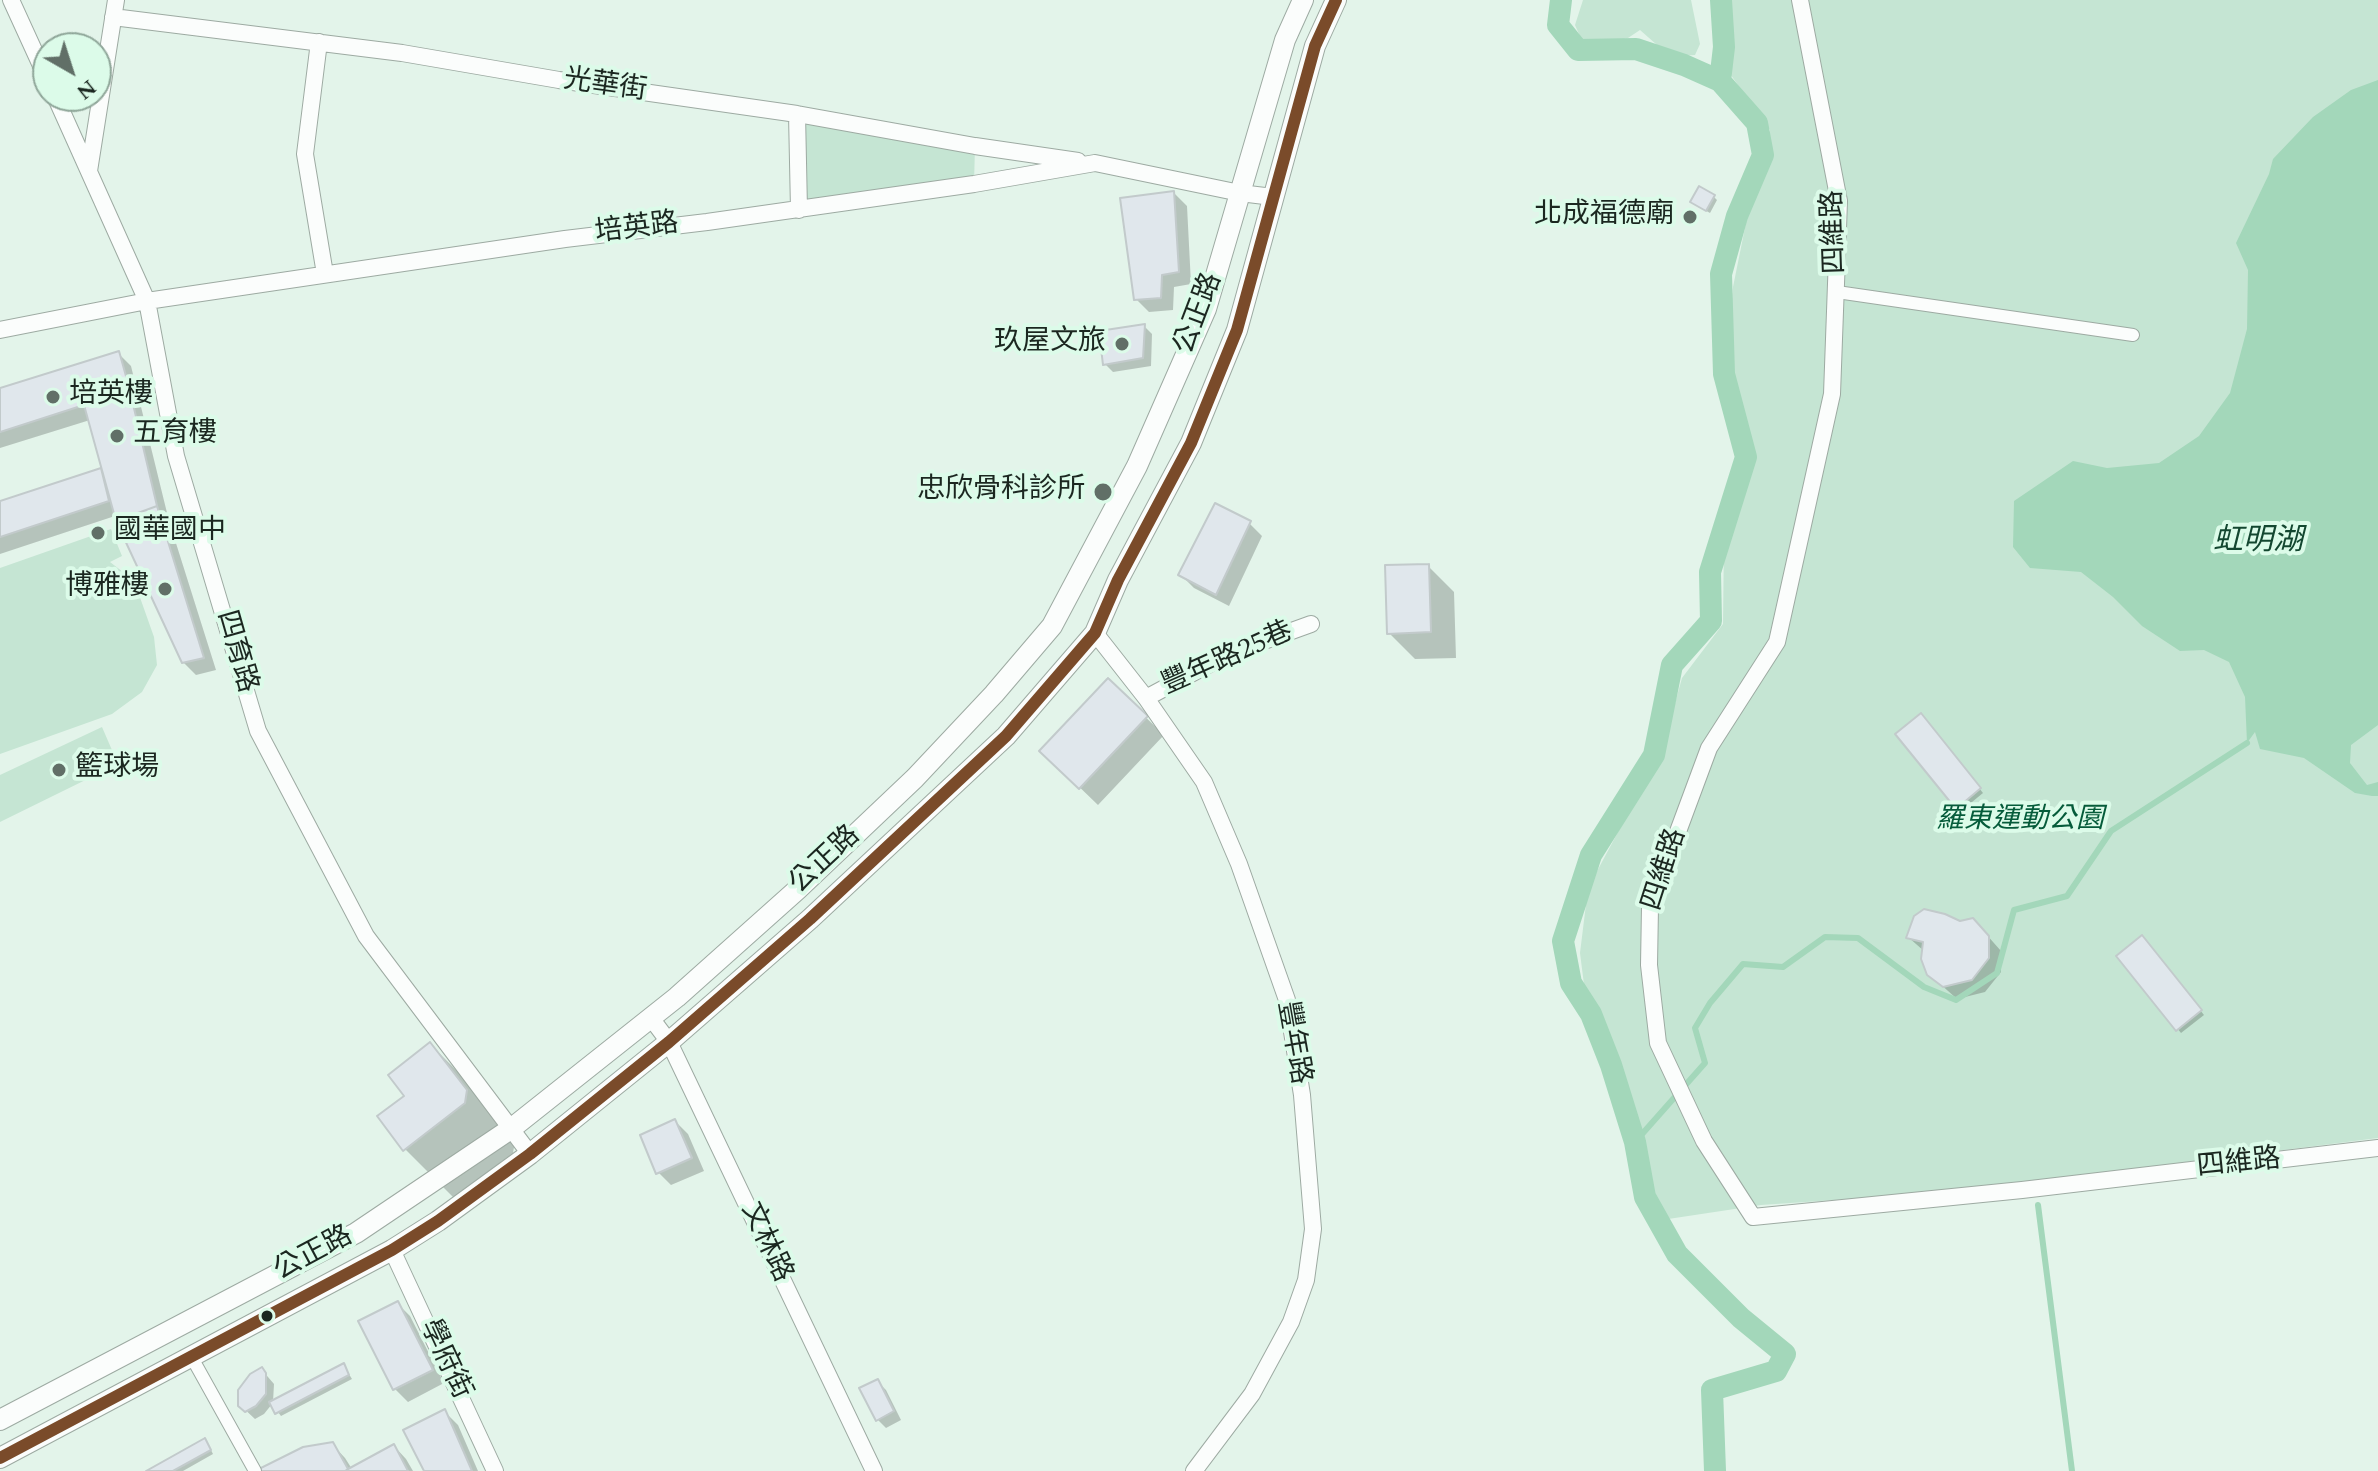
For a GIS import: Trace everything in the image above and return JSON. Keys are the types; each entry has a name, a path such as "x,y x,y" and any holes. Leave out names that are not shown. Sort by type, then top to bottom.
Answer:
{"street":[{"path":"11,0 32,46"},
{"name":"公正路","path":"0,1420 356,1233 512,1128 651,1018 798,889 915,778 994,694 1052,626 1137,466 1206,309 1285,40 1303,0"},
{"name":"公正路","path":"0,1458 392,1250 438,1221 530,1154 669,1042 810,919 1006,736 1095,633 1118,580 1191,443 1237,330 1315,46 1336,0"},
{"name":"四維路","path":"1800,0 1839,201 1832,394 1777,642 1709,748 1650,907 1649,965 1658,1043 1704,1141 1753,1217 2022,1190 2378,1148"},
{"path":"89,173 115,8"},
{"name":"光華街","path":"115,8 1095,163"},
{"path":"319,42 305,154 325,274"},
{"name":"四育路","path":"62,112 147,301 176,456 258,731 366,936 530,1154"},
{"path":"797,114 799,210"},
{"name":"培英路","path":"0,330 147,301 565,239 799,210 1095,163 1273,197"},
{"path":"1837,292 2133,335"},
{"name":"豐年路25巷","path":"1146,698 1228,654 1311,624"},
{"name":"豐年路","path":"1095,633 1146,698 1204,782 1239,864 1287,1000 1302,1095 1313,1229 1306,1280 1291,1322 1252,1394 1194,1471"},
{"name":"文林路","path":"651,1018 669,1042 874,1471"},
{"name":"學府街","path":"392,1250 495,1471"},
{"path":"175,1329 255,1471"}],"green space":[{"path":"1583,0 1691,0 1700,44 1695,55 1679,56 1657,45 1640,30 1628,38 1601,44 1582,41 1575,25"},
{"name":"羅東運動公園","path":"1718,0 2378,0 2378,1138 1953,1192 1761,1205 1655,1221 1638,1132 1589,1024 1580,953 1588,888 1662,750 1682,678 1723,624 1724,536 1743,446 1727,357 1733,287 1752,193 1770,130 1728,71"},
{"path":"797,114 975,146 974,184 799,210"},
{"path":"111,529 122,556 110,562 137,589 154,637 157,665 142,692 112,714 0,754 0,568"},
{"name":"籃球場","path":"102,727 118,764 0,822 0,775"}],"water":[{"name":"虹明湖","path":"2378,80 2378,725 2351,745 2350,763 2367,785 2378,782 2378,796 2372,796 2355,793 2304,758 2260,749 2255,732 2247,743 2245,697 2229,662 2204,650 2180,651 2142,626 2113,597 2081,572 2030,568 2013,547 2014,501 2073,461 2107,468 2159,463 2199,436 2230,393 2247,329 2248,270 2236,243 2273,159 2313,117 2351,90"}],"building":[{"path":"1699,186 1715,195 1706,211 1690,202"},
{"path":"1174,191 1179,272 1162,275 1161,298 1134,300 1120,198"},
{"name":"玖屋文旅","path":"1145,324 1143,358 1103,365 1099,331"},
{"name":"培英樓","path":"119,351 129,387 0,432 0,388"},
{"name":"五育樓","path":"129,387 157,506 116,521 84,405"},
{"path":"101,468 109,501 0,537 0,501"},
{"path":"1215,503 1251,521 1216,595 1178,575"},
{"name":"博雅樓","path":"157,506 204,658 182,663 116,521"},
{"path":"1429,564 1431,632 1387,634 1385,565"},
{"path":"1108,678 1148,716 1079,789 1039,751"},
{"path":"1921,713 1981,788 1956,809 1895,734"},
{"path":"1924,909 1960,921 1973,918 1989,936 1989,958 1972,980 1943,987 1927,975 1921,959 1923,942 1906,938 1914,916"},
{"path":"2142,935 2202,1010 2176,1031 2116,956"},
{"path":"430,1042 467,1090 465,1103 403,1151 377,1116 404,1096 388,1075"},
{"path":"675,1119 692,1158 656,1174 640,1135"},
{"path":"398,1301 433,1370 393,1390 358,1321"},
{"path":"344,1363 349,1375 275,1414 269,1402"},
{"path":"262,1367 266,1373 266,1394 256,1406 245,1412 238,1406 238,1390 250,1374"},
{"path":"878,1379 894,1411 876,1421 859,1388"},
{"path":"445,1409 472,1471 424,1471 403,1430"},
{"path":"205,1438 211,1450 173,1471 146,1471"},
{"path":"333,1442 348,1469 345,1471 255,1471 303,1447"},
{"path":"394,1444 408,1471 345,1471 348,1469"}],"waterway":[{"path":"1561,0 1558,25 1578,50 1636,49 1720,81 1757,123 1763,155 1737,216 1721,274 1724,374 1746,457 1710,572 1711,621 1672,665 1654,755 1591,855 1563,941 1571,983 1591,1014 1611,1065 1635,1142 1645,1197 1677,1254 1741,1318 1785,1354 1776,1371 1712,1390 1715,1471"},
{"path":"1720,81 1724,47 1721,0"},
{"path":"1635,1142 1705,1063 1695,1028 1710,1003 1743,964 1783,967 1825,937 1858,938 1924,987 1956,1000 1997,973 2014,910 2067,896 2111,831 2247,743"},
{"path":"2038,1205 2072,1471"}],"transit line":[{"path":"0,1458 392,1250 438,1221 530,1154 669,1042 810,919 1006,736 1095,633 1118,580 1191,443 1237,330 1315,46 1336,0"}],"place":[{"name":"北成福德廟","path":"1690,217"},
{"name":"玖屋文旅","path":"1122,344"},
{"name":"培英樓","path":"53,397"},
{"name":"五育樓","path":"117,436"},
{"name":"忠欣骨科診所","path":"1103,492"},
{"name":"國華國中","path":"98,533"},
{"name":"博雅樓","path":"165,589"},
{"name":"籃球場","path":"59,770"}]}
